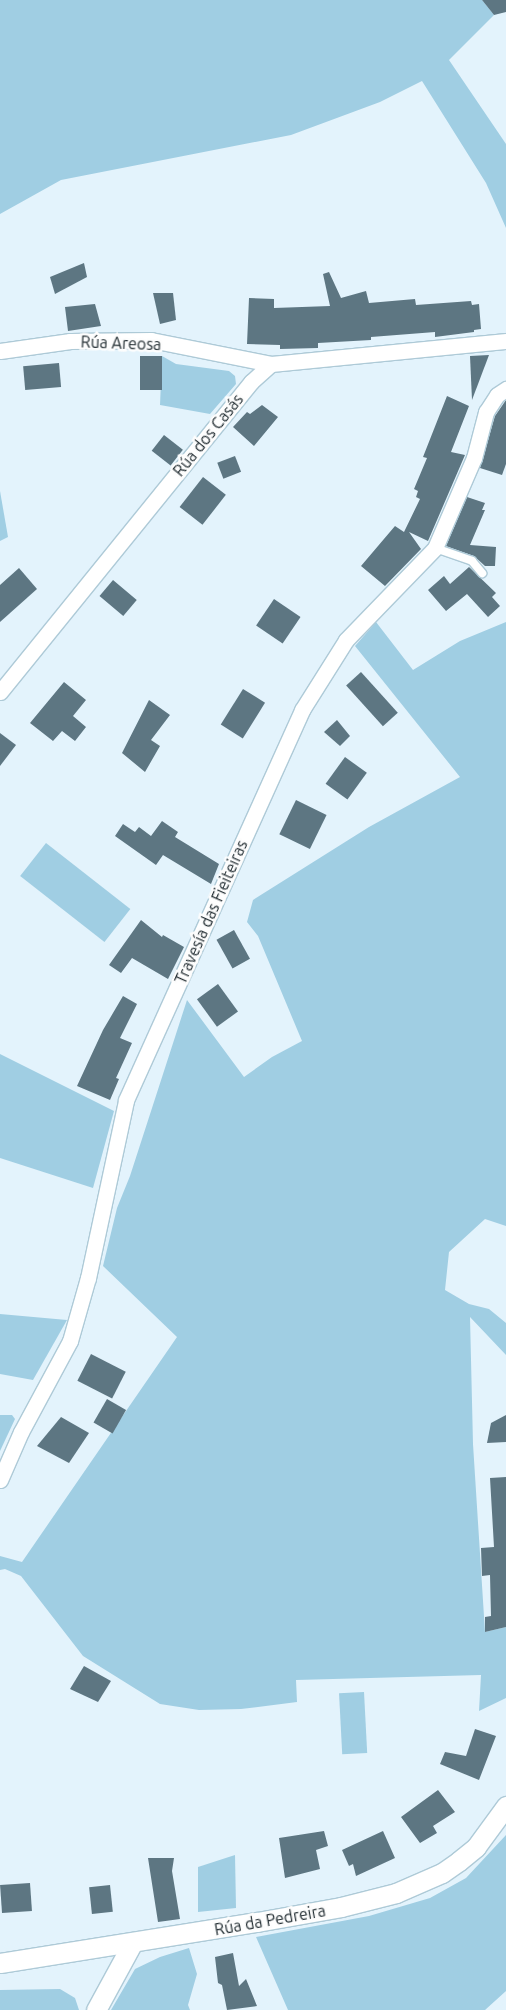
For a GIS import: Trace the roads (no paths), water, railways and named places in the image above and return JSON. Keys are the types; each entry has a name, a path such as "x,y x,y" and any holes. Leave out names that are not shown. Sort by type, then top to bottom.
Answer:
{"street":[{"name":"Rúa Areosa","path":"0,351 70,341 151,340 271,364"},
{"path":"271,364 506,341"},
{"name":"Rúa dos Casás","path":"0,692 251,382 271,364"},
{"name":"Travesía das Fieiteiras","path":"0,1480 21,1432 70,1341 88,1278 126,1100 302,710 346,640 435,548 474,458 486,412 497,396 506,389"},
{"name":"Rúa da Pedreira","path":"0,1963 341,1908 396,1894 442,1873 459,1861 476,1847 506,1806"},
{"path":"96,2010 133,1942"}],"lane":[{"path":"435,548 472,561 482,573"}]}
